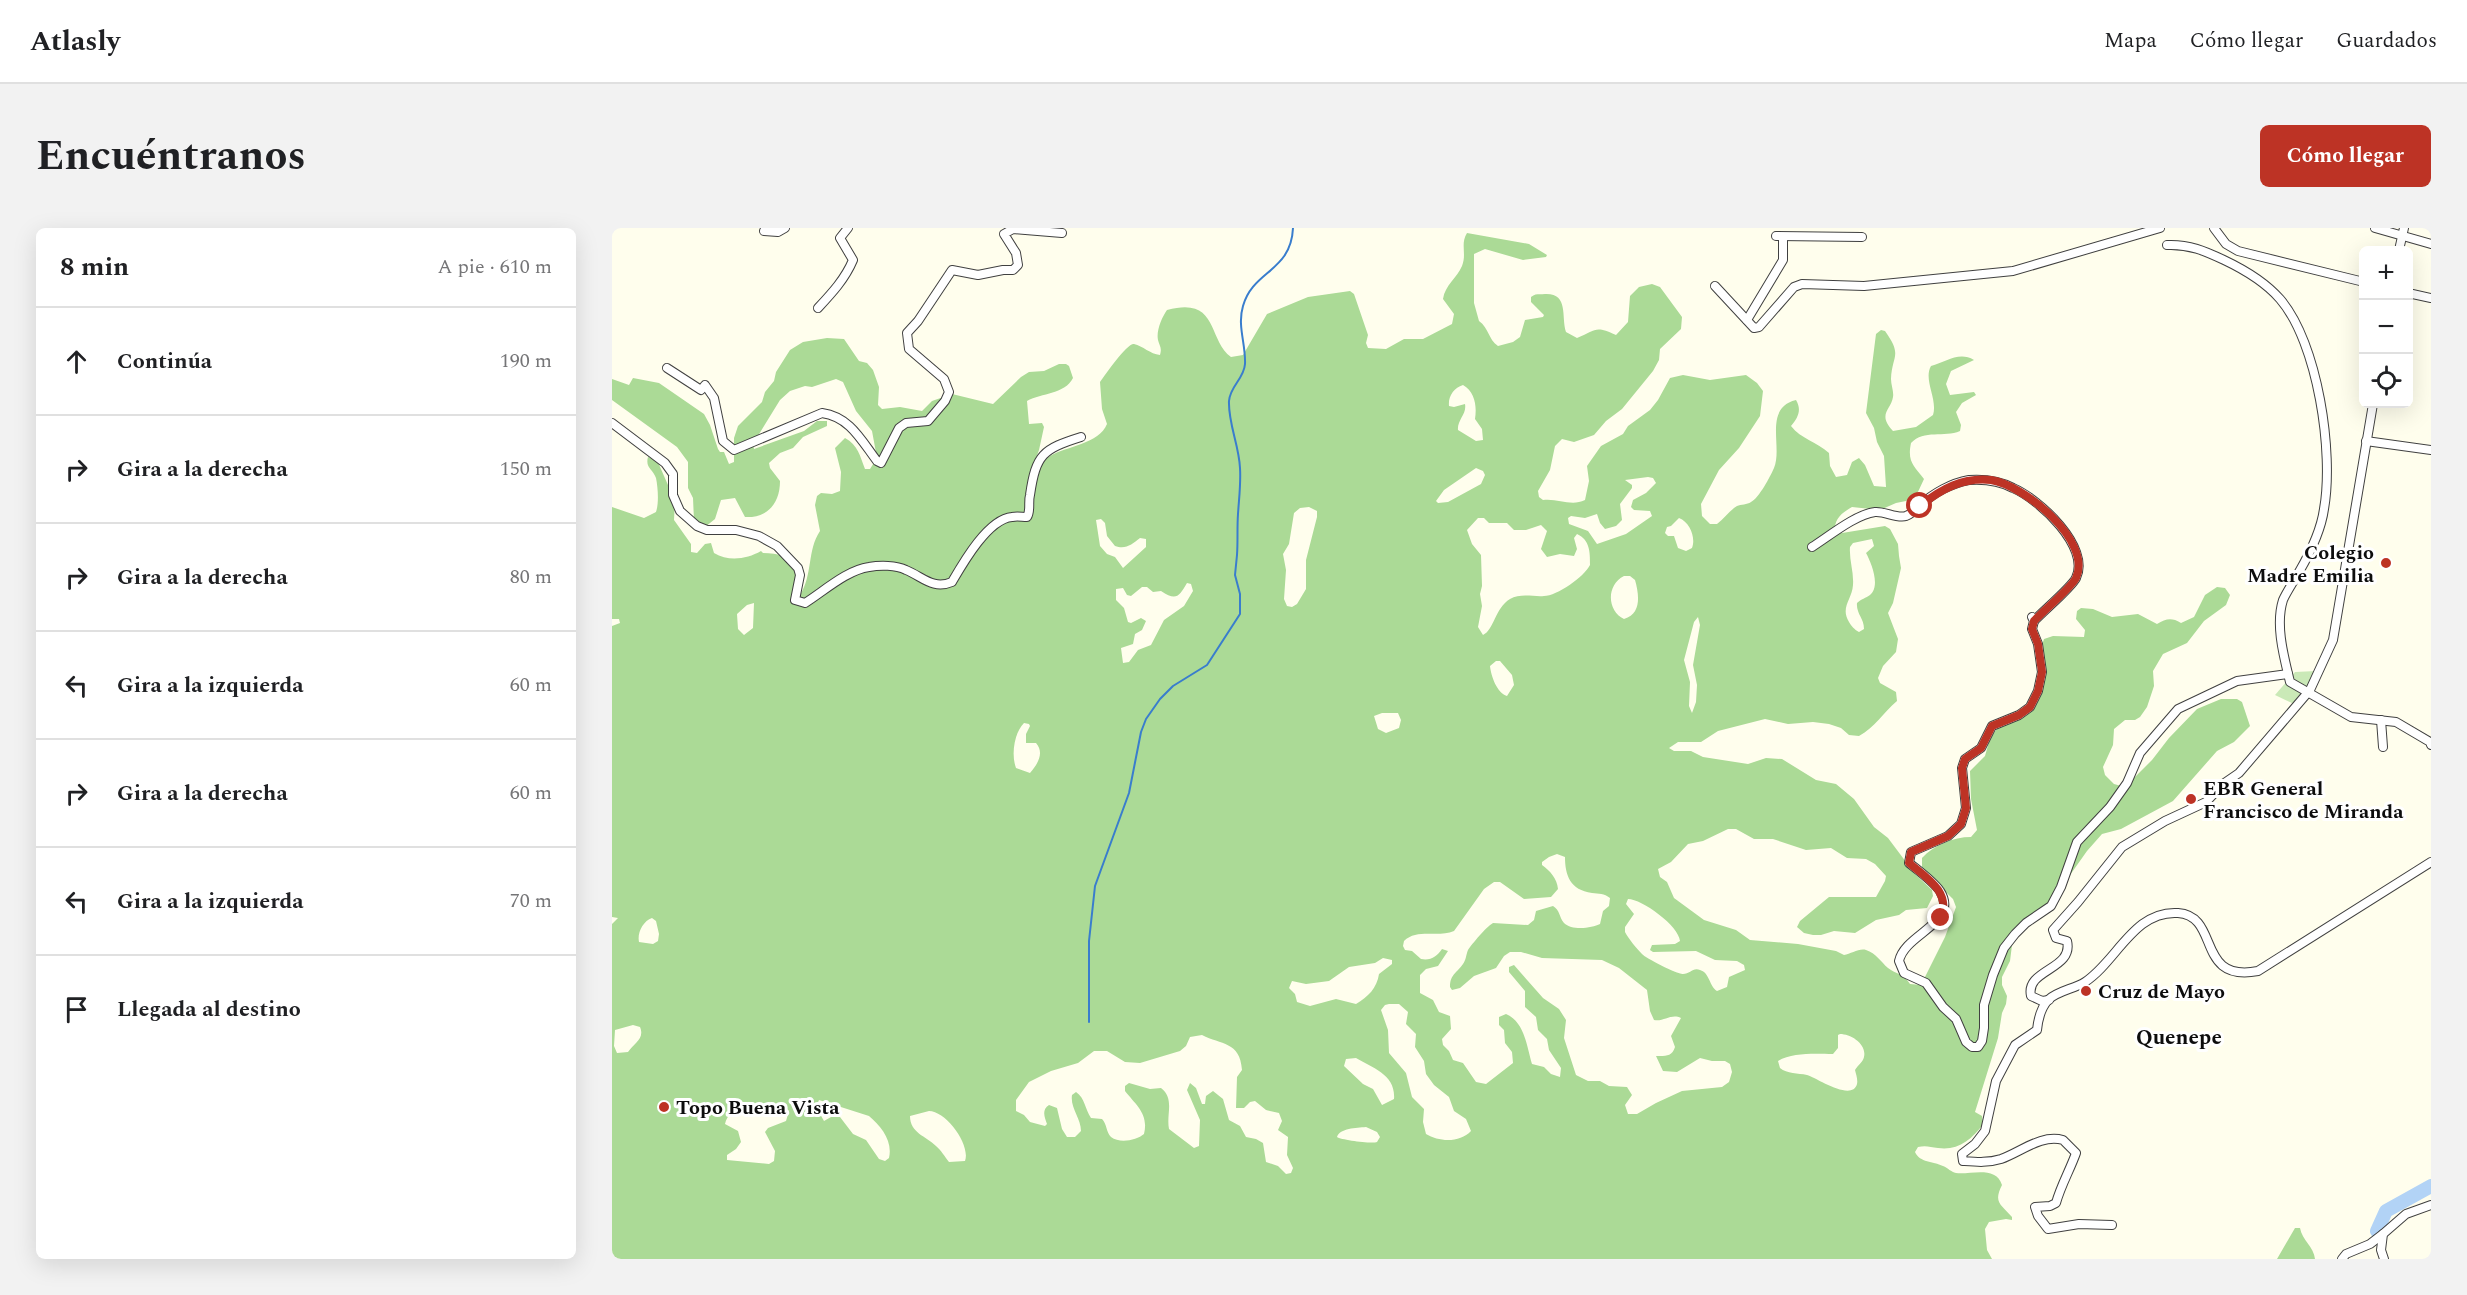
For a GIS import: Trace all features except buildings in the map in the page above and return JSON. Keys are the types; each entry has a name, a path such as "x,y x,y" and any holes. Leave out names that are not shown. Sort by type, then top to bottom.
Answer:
{"street":[{"path":"764,231 778,232 785,228"},
{"path":"818,308 835,290 853,260 840,238 848,228"},
{"path":"1715,286 1754,328 1759,327 1786,295 1802,284 1864,286 2013,271 2160,228"},
{"path":"2375,228 2403,232 2431,244"},
{"path":"667,368 700,390 705,385 714,398 723,441 734,450 822,413 835,415 850,424 877,461 881,463 899,428 906,423 928,421 945,401 949,392 944,378 909,349 907,333 918,321 952,270 978,275 1013,270 1018,265 1016,253 1004,234 1012,229 1062,233"},
{"path":"2219,230 2226,244 2238,251 2359,281"},
{"path":"1747,320 1783,260 1780,237 1840,232 1862,237"},
{"path":"2167,245 2193,247 2239,266 2274,292 2299,330 2314,368 2322,415 2327,491 2324,511 2308,556 2283,600 2281,633 2290,682 2350,717 2396,722 2430,742 2431,745"},
{"path":"2413,294 2431,298"},
{"path":"2372,408 2333,640 2308,692 2239,772 2206,802 2165,821 2122,848 2052,930 2056,938 2067,941 2068,948 2056,967 2038,976 2031,983 2029,990 2031,996 2042,1001 2049,1000 2086,981 2142,923 2158,915 2180,913 2200,924 2214,956 2227,969 2245,973 2258,971 2431,862"},
{"path":"612,423 665,463 673,474 673,495 680,511 697,526 707,530 736,530 759,536 777,546 798,568 800,575 795,600 798,603 805,603 852,571 870,566 904,568 928,584 944,586 952,582 970,549 998,522 1011,516 1027,517 1036,463 1058,444 1081,437"},
{"path":"2366,441 2431,450"},
{"path":"1812,547 1855,520 1873,512 1904,517 1915,512 1934,495 1968,480 1992,480 2015,488 2049,512 2074,545 2079,564 2076,579 2033,619 2032,629 2038,644 2042,672 2038,691 2030,707 2019,715 1992,726 1981,748 1965,759 1962,768 1966,808 1961,824 1948,836 1911,852 1908,857 1909,863 1939,889 1945,908 1941,918 1905,945 1899,961 1904,973 1926,983 1943,1007 1956,1019 1966,1042 1972,1047 1978,1047 1982,1041 1984,1005 2004,948 2020,928 2051,906 2061,887 2077,842 2110,807 2127,783 2140,753 2178,709 2237,681 2288,674"},
{"path":"2382,720 2384,747"},
{"path":"2049,1000 2038,1019 2037,1030 2015,1046 1996,1081 1984,1131 1975,1144 1962,1154 1964,1161 1984,1163 2001,1159 2046,1138 2063,1140 2076,1153 2072,1166 2065,1174 2056,1203 2050,1206 2035,1207 2038,1216 2048,1229 2079,1224 2112,1225"},
{"path":"2342,1259 2346,1254 2370,1244 2406,1214 2431,1205"},
{"path":"2383,1234 2384,1259"}],"green space":[{"path":"1467,233 1529,244 1547,255 1523,260 1485,249 1474,254 1474,303 1479,321 1498,346 1513,342 1520,337 1525,320 1543,317 1544,315 1531,302 1531,297 1536,295 1545,294 1558,297 1563,307 1566,332 1577,338 1599,329 1616,335 1628,322 1630,296 1639,287 1652,284 1660,287 1682,317 1681,329 1660,349 1659,360 1653,371 1622,409 1606,421 1594,435 1574,442 1562,439 1555,446 1550,470 1538,491 1539,497 1543,500 1575,503 1585,500 1589,481 1587,466 1601,446 1623,434 1628,426 1650,410 1670,378 1683,375 1710,380 1746,375 1763,391 1760,416 1739,448 1719,470 1701,504 1702,516 1710,524 1717,524 1734,508 1748,504 1761,492 1774,468 1777,450 1777,419 1780,411 1786,404 1796,400 1799,407 1798,414 1791,426 1799,434 1829,453 1830,466 1836,477 1847,475 1852,462 1859,458 1865,465 1874,486 1886,487 1884,456 1866,413 1876,334 1881,330 1885,331 1895,351 1891,379 1893,397 1885,416 1893,431 1916,427 1933,415 1934,403 1929,377 1931,366 1958,357 1974,360 1951,371 1946,384 1950,395 1974,392 1976,395 1962,403 1956,412 1961,425 1960,431 1922,436 1911,443 1911,459 1914,467 1924,479 1917,494 1906,501 1880,510 1852,507 1841,515 1835,525 1836,534 1885,526 1890,529 1898,544 1901,568 1893,603 1888,613 1898,639 1896,652 1883,666 1878,678 1880,683 1896,692 1897,701 1859,736 1849,735 1841,728 1829,724 1813,722 1788,724 1765,719 1718,731 1701,742 1678,742 1669,748 1674,751 1691,751 1703,757 1748,764 1766,758 1782,759 1816,780 1836,784 1854,799 1874,827 1888,838 1915,874 1932,890 1933,896 1927,908 1906,910 1899,915 1876,920 1855,933 1834,931 1813,935 1804,933 1797,927 1800,921 1829,897 1876,897 1886,876 1875,864 1866,859 1847,858 1831,848 1806,850 1773,839 1754,839 1736,829 1728,829 1703,841 1688,844 1671,862 1658,869 1660,877 1667,882 1674,898 1704,920 1736,930 1750,940 1798,944 1836,951 1844,955 1861,950 1870,951 1910,984 1921,985 1945,937 1956,907 1953,899 1922,869 1922,858 1951,840 1971,837 1977,830 1971,799 1970,771 1985,756 1990,738 1999,726 2031,705 2044,666 2042,645 2044,639 2053,636 2084,637 2085,630 2076,619 2077,611 2081,608 2093,609 2112,617 2138,614 2157,624 2169,619 2181,623 2194,617 2205,595 2217,587 2225,588 2230,595 2226,605 2204,621 2187,643 2163,654 2153,671 2154,686 2147,707 2140,717 2135,720 2125,720 2114,729 2113,745 2103,767 2105,775 2114,784 2125,787 2197,709 2221,699 2237,699 2242,702 2250,726 2234,742 2217,751 2173,801 2121,829 2102,834 2087,851 2046,909 2013,937 2010,961 2002,977 2002,985 2007,996 2006,1004 1975,1112 1982,1116 1983,1124 1974,1135 1958,1146 1945,1148 1921,1146 1915,1152 1923,1160 1939,1164 1954,1172 1982,1172 1999,1179 2002,1185 1998,1200 2012,1220 1989,1222 1985,1229 1987,1250 1992,1259 612,1259 612,924 618,918 612,917 612,626 620,623 619,619 612,619 612,507 644,518 656,512 657,482 647,461 648,457 657,460 675,501 674,520 691,544 691,552 697,553 705,544 711,543 714,553 726,558 744,558 761,551 782,556 788,559 795,570 800,595 807,579 813,546 820,531 815,505 817,496 821,493 832,494 840,491 841,472 835,448 845,438 858,451 865,469 870,469 877,458 872,431 856,411 843,382 836,379 790,391 780,400 753,444 754,449 804,431 817,421 827,421 827,426 803,437 793,448 780,453 769,463 780,481 778,496 771,508 760,515 745,517 735,498 721,500 715,519 705,527 694,521 693,498 688,488 688,462 677,447 612,400 612,379 629,385 633,378 659,383 704,414 718,449 724,452 729,464 734,462 734,438 738,426 762,402 765,392 774,381 776,372 790,350 803,342 827,338 844,339 859,361 867,363 873,370 879,387 878,405 882,409 900,407 922,411 932,401 952,394 993,404 1029,372 1044,371 1059,364 1066,364 1073,378 1065,387 1027,401 1029,424 1042,423 1044,427 1029,478 1031,483 1047,458 1090,440 1103,431 1107,424 1102,409 1100,382 1116,360 1131,345 1137,345 1160,355 1158,332 1167,310 1184,307 1196,309 1204,314 1223,349 1231,357 1243,355 1267,314 1308,297 1350,291 1354,294 1368,335 1366,343 1368,348 1386,349 1404,339 1423,339 1452,324 1454,314 1443,299 1446,290 1462,266","holes":["1463,385 1473,395 1476,409 1475,419 1482,429 1483,440 1476,441 1458,430 1465,411 1465,404 1449,406 1454,390","1476,468 1483,471 1485,475 1481,484 1448,502 1438,503 1436,501 1444,490","1653,478 1656,483 1646,493 1633,500 1631,507 1634,510 1650,511 1652,516 1626,534 1597,544 1588,531 1569,524 1568,518 1571,516 1585,518 1597,514 1605,529 1616,526 1622,520 1620,504 1632,488 1632,485 1625,480","1309,507 1317,511 1306,560 1306,589 1297,604 1292,607 1287,606 1284,599 1286,570 1283,554 1289,544 1294,513 1300,508","1478,518 1484,518 1489,523 1507,523 1514,530 1526,530 1541,525 1547,531 1541,549 1547,557 1560,554 1574,556 1577,549 1574,538 1577,534 1585,540 1588,547 1590,565 1576,580 1549,595 1510,599 1501,608 1490,629 1483,635 1478,627 1482,606 1480,594 1481,555 1472,544 1467,530","1679,518 1691,531 1692,548 1686,551 1678,548 1674,536 1668,536 1665,533 1667,527","1101,519 1105,523 1107,536 1115,546 1126,547 1140,538 1146,539 1146,547 1123,568 1115,557 1107,554 1100,546 1096,520","1872,539 1874,546 1866,553 1874,574 1875,586 1870,595 1857,603 1864,629 1859,632 1850,624 1846,612 1853,585 1850,547 1853,543","1624,576 1630,576 1635,580 1638,603 1634,613 1624,619 1614,610 1611,598 1614,585 1618,580","1187,583 1191,584 1193,591 1184,606 1164,620 1151,645 1138,650 1129,662 1123,663 1121,648 1133,644 1135,634 1142,630 1146,621 1141,618 1131,623 1128,622 1124,608 1116,600 1116,589 1123,588 1127,595 1131,596 1142,587 1147,587 1153,592 1161,591 1170,596 1177,596","754,603 753,628 744,635 738,629 737,614 747,605","1698,617 1700,625 1693,665 1697,685 1696,702 1692,713 1689,706 1690,682 1684,660 1694,622","1500,661 1512,675 1514,685 1507,696 1497,688 1490,666","1382,713 1398,713 1401,720 1399,728 1386,733 1378,729 1374,716","1024,723 1029,724 1026,743 1036,743 1040,751 1037,763 1030,773 1016,768 1014,744 1021,727","1557,854 1565,857 1570,881 1578,889 1604,894 1610,898 1609,906 1603,911 1600,924 1582,928 1568,926 1553,906 1536,911 1534,920 1528,925 1493,923 1468,950 1464,962 1451,979 1452,990 1460,988 1474,976 1496,968 1504,956 1510,952 1521,952 1542,958 1602,960 1619,968 1647,990 1650,1011 1654,1020 1674,1016 1681,1018 1671,1036 1674,1050 1668,1055 1656,1056 1663,1071 1677,1072 1700,1058 1725,1061 1730,1064 1732,1072 1729,1082 1722,1087 1682,1091 1637,1114 1628,1114 1625,1105 1632,1095 1627,1087 1609,1086 1600,1081 1588,1081 1576,1075 1564,1038 1566,1020 1559,1009 1543,998 1514,965 1509,967 1509,972 1525,991 1525,1007 1536,1017 1538,1030 1547,1039 1549,1050 1561,1068 1560,1077 1551,1074 1544,1067 1532,1064 1521,1029 1506,1014 1499,1017 1499,1025 1504,1030 1505,1043 1512,1052 1513,1063 1486,1084 1476,1082 1463,1063 1453,1060 1443,1045 1442,1039 1451,1029 1450,1016 1439,1012 1433,1000 1420,993 1420,975 1426,969 1438,966 1448,951 1442,949 1433,957 1421,959 1412,951 1405,950 1404,941 1415,935 1454,931 1484,889 1494,882 1500,882 1524,899 1551,897 1558,889 1553,875 1542,865 1542,862","1628,899 1634,900 1659,914 1678,935 1680,941 1675,944 1652,945 1650,950 1653,952 1696,951 1715,960 1737,961 1744,965 1745,970 1729,977 1727,987 1717,991 1708,977 1698,969 1680,974 1644,956 1625,932 1625,927 1634,914 1626,904","652,918 656,921 658,941 653,944 639,942 641,928","1383,958 1392,960 1392,964 1379,974 1371,992 1356,1004 1336,999 1310,1006 1297,1002 1295,994 1289,988 1292,981 1306,984 1329,981 1349,967 1375,963","1399,1004 1408,1012 1406,1024 1416,1034 1415,1047 1424,1061 1426,1074 1434,1085 1449,1097 1454,1111 1466,1119 1471,1131 1461,1138 1449,1140 1437,1139 1426,1134 1423,1122 1424,1109 1412,1097 1406,1073 1389,1053 1388,1030 1381,1010 1385,1005","633,1025 640,1027 641,1035 638,1041 628,1052 617,1053 614,1046 615,1030","1840,1034 1853,1038 1861,1044 1864,1057 1855,1070 1857,1084 1854,1089 1842,1090 1807,1075 1780,1068 1778,1061 1784,1058 1833,1054 1838,1048 1838,1035","1202,1035 1228,1045 1238,1054 1242,1070 1237,1077 1236,1108 1244,1108 1250,1102 1255,1101 1266,1110 1279,1113 1282,1121 1278,1130 1288,1137 1287,1155 1293,1168 1291,1173 1286,1174 1278,1166 1266,1162 1263,1143 1246,1137 1240,1126 1229,1120 1223,1099 1213,1091 1206,1096 1205,1104 1202,1104 1196,1088 1190,1083 1187,1090 1200,1120 1199,1146 1194,1148 1169,1129 1169,1102 1161,1088 1150,1089 1129,1083 1125,1086 1125,1091 1137,1105 1145,1121 1144,1134 1128,1140 1111,1137 1102,1119 1091,1118 1081,1097 1076,1092 1072,1095 1072,1100 1081,1131 1075,1137 1067,1137 1062,1129 1057,1108 1049,1105 1045,1109 1047,1124 1045,1126 1030,1122 1016,1111 1016,1100 1029,1082 1051,1071 1078,1063 1094,1051 1107,1051 1125,1062 1140,1063 1180,1051 1186,1046 1190,1037","1356,1058 1382,1073 1391,1084 1394,1099 1382,1105 1373,1089 1363,1084 1344,1066 1346,1059","819,1100 869,1116 878,1124 888,1140 889,1158 885,1161 879,1159 866,1140 853,1134 840,1117 831,1117 824,1121 816,1107","785,1107 789,1111 786,1121 768,1128 765,1132 775,1151 774,1161 769,1164 727,1160 727,1155 741,1142 738,1131 725,1124 732,1113 744,1109","929,1111 936,1112 956,1130 961,1138 966,1154 965,1161 949,1162 938,1148 916,1130 910,1116","1366,1127 1377,1132 1380,1137 1377,1142 1337,1137 1341,1132"]},
{"path":"2316,671 2308,687 2294,704 2275,695 2295,672"},
{"path":"2295,1228 2300,1228 2315,1259 2277,1259"}],"waterway":[{"path":"1089,1022 1089,941 1095,886 1129,793 1141,732 1146,719 1160,699 1173,686 1207,665 1240,614 1240,594 1235,575 1240,468 1229,401 1245,364 1241,313 1248,294 1286,254 1291,243 1293,228"},
{"path":"2377,1231 2386,1211 2431,1186"}],"place":[{"name":"Colegio Madre Emilia","path":"2386,563"},
{"name":"EBR General Francisco de Miranda","path":"2191,799"},
{"name":"Cruz de Mayo","path":"2086,991"},
{"name":"Topo Buena Vista","path":"664,1107"}],"district":[{"name":"Quenepe","path":"2179,1037"}],"route":[{"path":"1920,506 1948,487 1968,480 1992,480 2015,488 2049,512 2074,545 2079,564 2076,579 2034,621 2032,629 2038,644 2042,672 2038,691 2030,707 2019,715 1992,726 1981,748 1965,759 1962,768 1966,808 1961,824 1948,836 1911,852 1908,857 1909,863 1939,889 1945,908 1941,918"}]}
